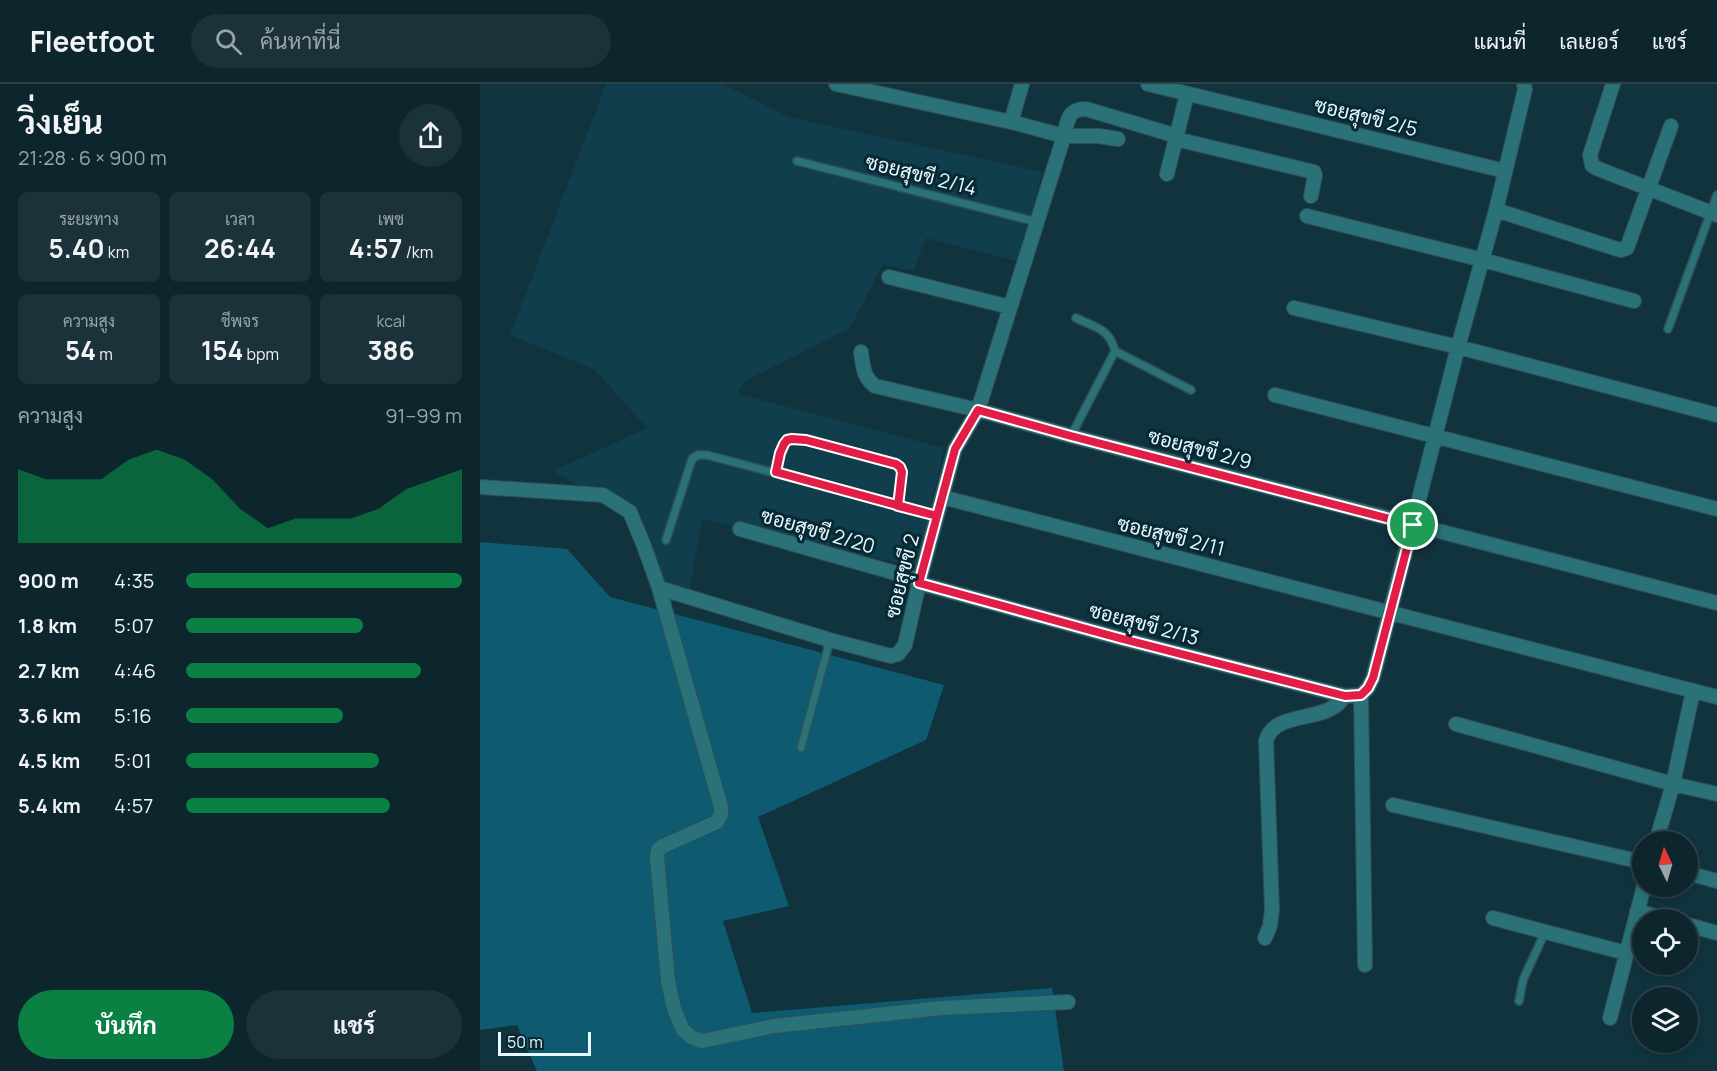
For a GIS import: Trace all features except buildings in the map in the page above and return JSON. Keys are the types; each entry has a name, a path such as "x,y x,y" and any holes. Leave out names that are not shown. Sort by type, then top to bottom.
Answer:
{"street":[{"path":"836,84 1011,122 1064,136 1099,136 1118,139"},
{"path":"1011,122 1022,84"},
{"name":"ซอยสุขขี 2/5","path":"1148,84 1505,171"},
{"path":"1613,84 1590,154 1590,161 1596,168 1714,214"},
{"path":"1365,965 1361,695 1373,678 1391,613 1458,347 1496,210 1525,86"},
{"path":"1167,174 1187,94"},
{"name":"ซอยสุขขี 2","path":"659,588 830,640 891,656 898,654 905,645 955,449 978,410 1071,114 1077,109 1086,109 1176,137"},
{"path":"1496,210 1621,250 1627,248 1671,126"},
{"path":"1176,137 1314,172 1311,196"},
{"path":"1307,216 1634,301"},
{"path":"889,277 1010,308"},
{"path":"1294,308 1458,347 1717,415"},
{"name":"ซอยสุขขี 2/9","path":"861,352 864,374 875,387 978,410 1717,603"},
{"path":"1275,395 1717,509"},
{"path":"480,487 603,495 630,512 644,546 659,588 722,807 717,822 658,850 668,981 674,1009 683,1030 691,1037 702,1041 774,1026 830,1019 942,1008 1068,1002"},
{"name":"ซอยสุขขี 2/11","path":"942,497 1717,698"},
{"name":"ซอยสุขขี 2/20","path":"740,529 920,582"},
{"name":"ซอยสุขขี 2/13","path":"920,582 1130,641 1345,696 1361,695"},
{"path":"1659,831 1673,784 1693,691"},
{"path":"1265,938 1270,926 1272,910 1266,741 1268,733 1274,727 1287,722 1329,710 1345,696"},
{"path":"1456,724 1717,794"},
{"path":"1393,805 1632,860"},
{"path":"1698,876 1717,881"},
{"path":"1493,918 1626,953"},
{"path":"1698,928 1717,933"},
{"path":"1610,1018 1632,930"}],"lane":[{"name":"ซอยสุขขี 2/14","path":"797,160 1037,222"},
{"path":"1668,329 1714,214 1717,195"},
{"path":"1071,436 1115,351 1112,339 1107,333 1076,318"},
{"path":"1115,351 1191,390"},
{"path":"776,472 784,444 792,439 806,440 896,464 902,472 898,506"},
{"path":"666,540 692,459 707,454 937,516"},
{"path":"801,748 830,640"},
{"path":"1519,1000 1523,980 1545,932"}],"shaded area":[{"path":"606,84 723,84 788,117 1043,172 1017,261 926,238 913,271 883,264 850,328 743,382 738,394 944,448 917,567 702,519 690,588 664,583 639,514 600,486 579,486 553,471 647,428 594,369 510,335"},
{"path":"480,542 567,549 610,597 944,685 926,740 758,817 789,906 723,921 752,1013 1052,988 1064,1071 537,1071 517,1025 480,1030"}],"route":[{"path":"1413,525 978,410 955,449 937,516 898,506 776,472 784,444 787,440 792,439 806,440 896,464 902,472 898,506 937,516 919,583 1119,638 1345,696 1361,695 1373,678 1413,525"}]}
